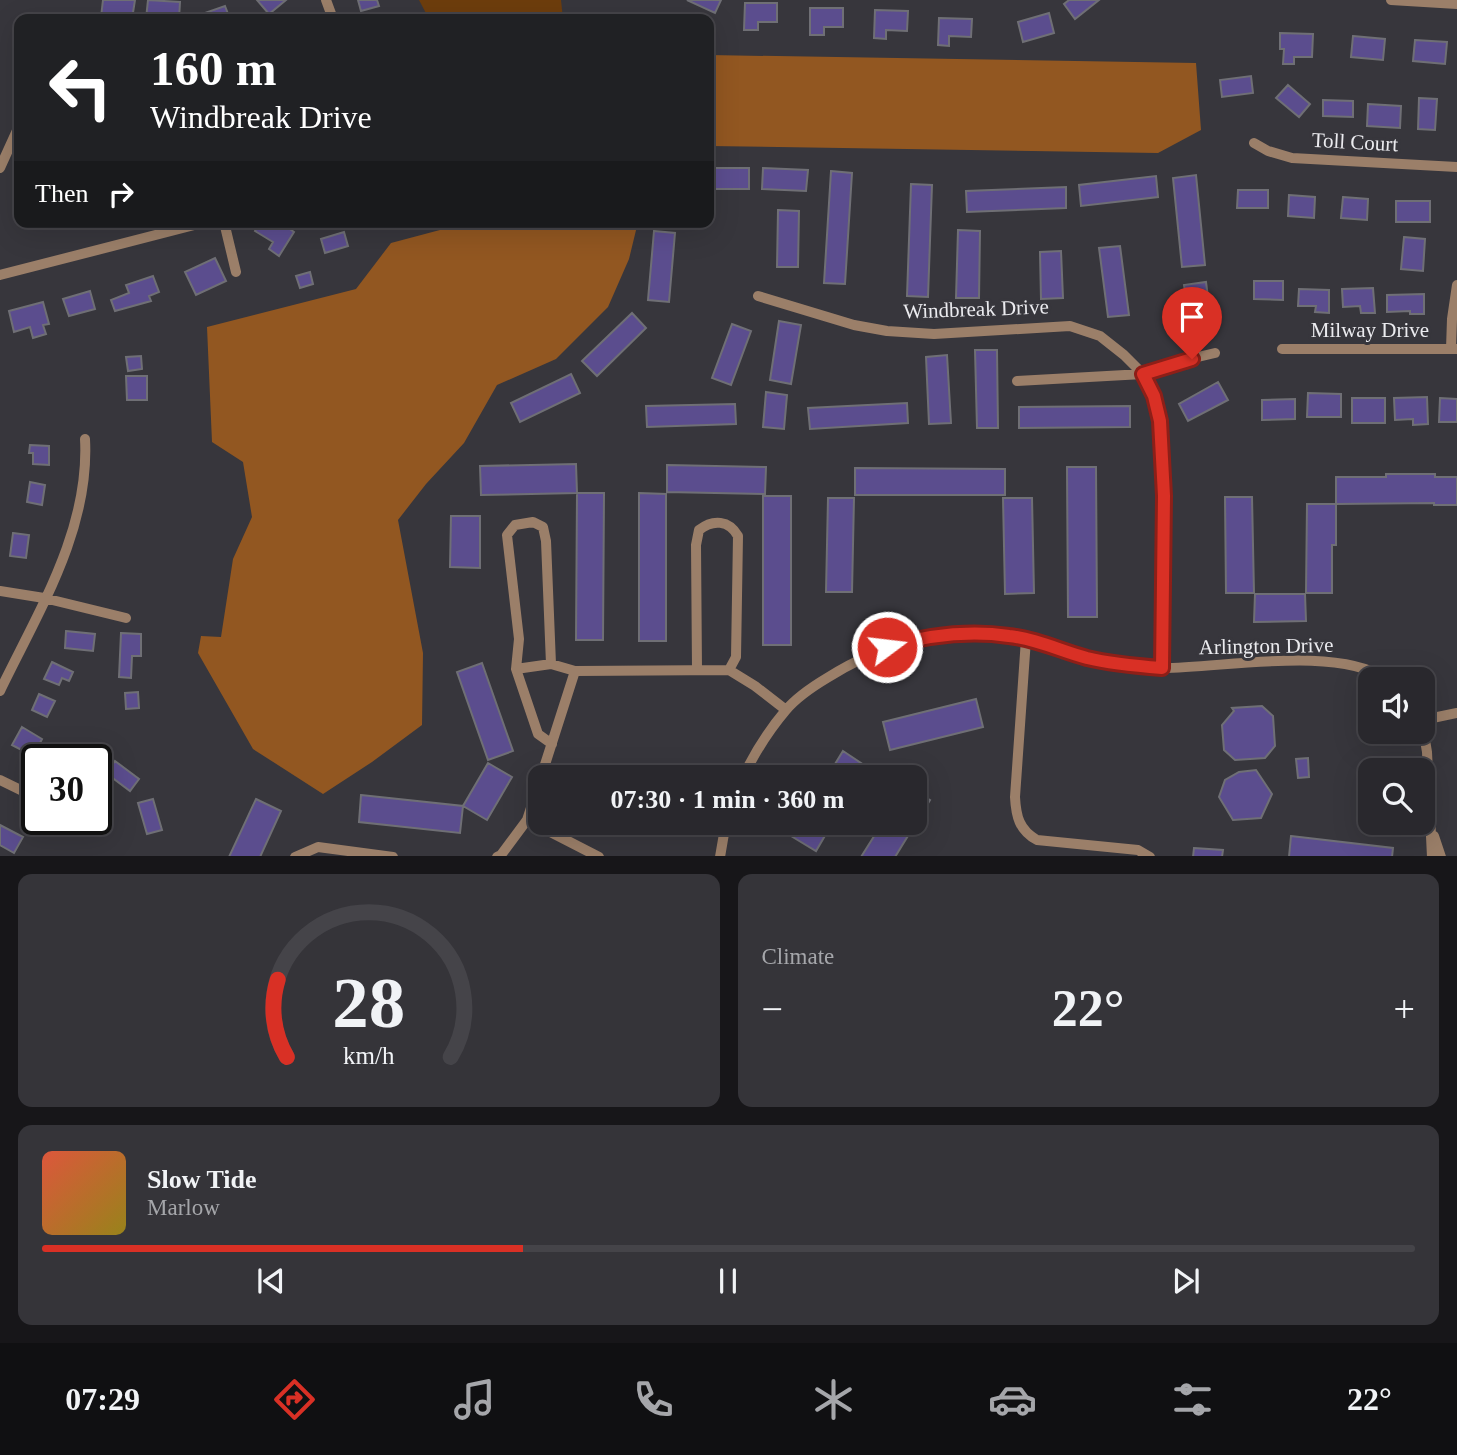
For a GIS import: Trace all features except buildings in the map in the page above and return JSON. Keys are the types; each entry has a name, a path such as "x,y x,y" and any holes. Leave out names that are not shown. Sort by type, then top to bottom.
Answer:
{"street":[{"path":"1391,0 1457,4"},
{"path":"1,161 14,136"},
{"name":"Toll Court","path":"1254,142 1268,151 1292,158 1457,167"},
{"path":"0,275 183,228"},
{"path":"225,228 236,272"},
{"path":"1454,349 1452,319 1457,285"},
{"name":"Windbreak Drive","path":"758,296 854,325 887,331 934,334 1070,326 1100,336 1124,355 1143,374 1154,396 1160,421 1164,496 1162,668"},
{"name":"Milway Drive","path":"1282,349 1454,349"},
{"path":"1017,381 1143,374 1215,353"},
{"path":"0,691 64,557 76,522 86,465 85,439"},
{"path":"551,664 546,541 543,527 533,522 515,525 507,535 519,639 516,669 538,734 552,744"},
{"path":"697,670 696,545 699,530 708,523 722,523 733,527 738,536 736,657 729,670"},
{"path":"0,591 44,598 127,618"},
{"name":"Arlington Drive","path":"750,765 786,710 805,692 848,665 901,643 946,634 977,633 1026,639 1108,663 1162,668 1259,661 1338,662 1361,667"},
{"path":"1026,639 1015,797 1016,815 1020,825 1029,836 1037,840 1138,850 1150,856"},
{"path":"516,669 551,664 575,671 729,670 755,685 786,710"},
{"path":"545,765 575,671"},
{"path":"1435,718 1457,713"},
{"path":"0,780 21,790"},
{"path":"497,856 501,855 528,817"},
{"path":"527,820 598,856"},
{"path":"720,856 724,835"},
{"path":"1431,835 1432,856"},
{"path":"1434,835 1441,856"},
{"path":"295,856 318,847 393,856"}],"shaded area":[{"path":"419,0 561,0 562,14 426,14"},
{"path":"714,55 1196,63 1201,130 1158,153 714,146"},
{"path":"447,228 637,228 629,259 608,307 556,359 497,385 464,443 426,484 398,520 423,653 422,725 323,794 253,749 198,653 201,636 221,637 233,559 252,517 243,462 212,442 207,327 356,289 391,243"}],"route":[{"path":"887,647 926,637 977,633 1040,642 1108,663 1162,668 1164,496 1160,421 1154,396 1143,374 1192,359"}]}
